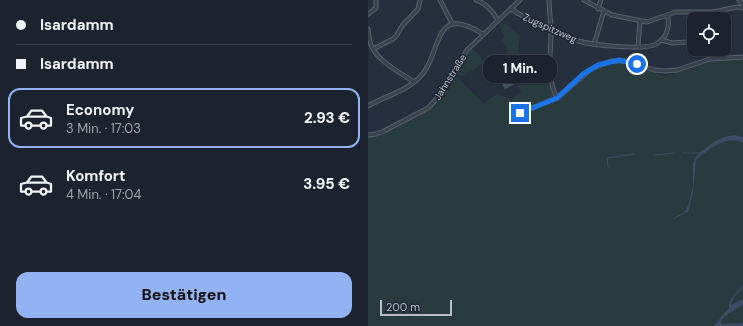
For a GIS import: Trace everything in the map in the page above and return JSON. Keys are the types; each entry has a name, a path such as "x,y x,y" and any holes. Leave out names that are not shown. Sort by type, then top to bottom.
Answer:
{"street":[{"path":"368,14 376,8 376,0"},
{"path":"373,49 393,39 397,35 402,26 418,9 420,0"},
{"path":"440,0 452,23"},
{"path":"476,0 482,2 491,10 498,20"},
{"name":"Jahnstraße","path":"368,135 384,131 428,108 441,94 467,50 520,0"},
{"path":"549,0 551,30 549,66 553,90 557,98"},
{"path":"584,0 598,9 612,15 640,21 653,21 676,12 713,12 737,7 743,8"},
{"path":"598,9 601,0"},
{"path":"739,0 743,5"},
{"name":"Zugspitzweg","path":"511,8 551,30 579,41 594,44 649,46 662,40 686,42"},
{"path":"594,44 604,11"},
{"path":"662,40 668,29 667,15"},
{"path":"638,46 640,21"},
{"path":"368,106 408,88 424,73 428,67 442,32 452,23 471,27 483,34"},
{"path":"368,29 369,44 373,49 388,65 414,82"},
{"path":"520,113 557,98 591,68 611,61 628,61 654,70 665,71 677,70 710,59 743,57"}],"green space":[{"path":"501,23 506,24 520,36 517,59 522,60 522,67 533,85 547,76 558,95 590,71 599,66 618,61 633,63 665,76 714,60 743,58 743,326 368,326 368,135 376,135 429,109 454,74 483,103 497,94 512,99 521,92 516,83 521,81 502,40 504,37 500,27"},
{"path":"471,48 480,55 483,63 464,76 456,74"}],"water":[{"path":"734,135 743,137 743,143 730,140 718,144 696,160 693,192 688,212 684,213 688,206 693,187 693,163 699,153 714,142 724,137"},
{"path":"743,285 734,297 731,305 743,299 743,304 721,321 722,325 743,323 743,326 714,326 729,308 729,303 733,296"}],"building":[{"path":"508,55 521,81 505,89 492,64"}],"waterway":[{"path":"655,155 673,153"},
{"path":"683,153 701,153"},
{"path":"608,167 607,158 634,154"},
{"path":"673,219 684,213"}],"route":[{"path":"520,113 557,98 583,74 598,65 619,60 637,64"}]}
